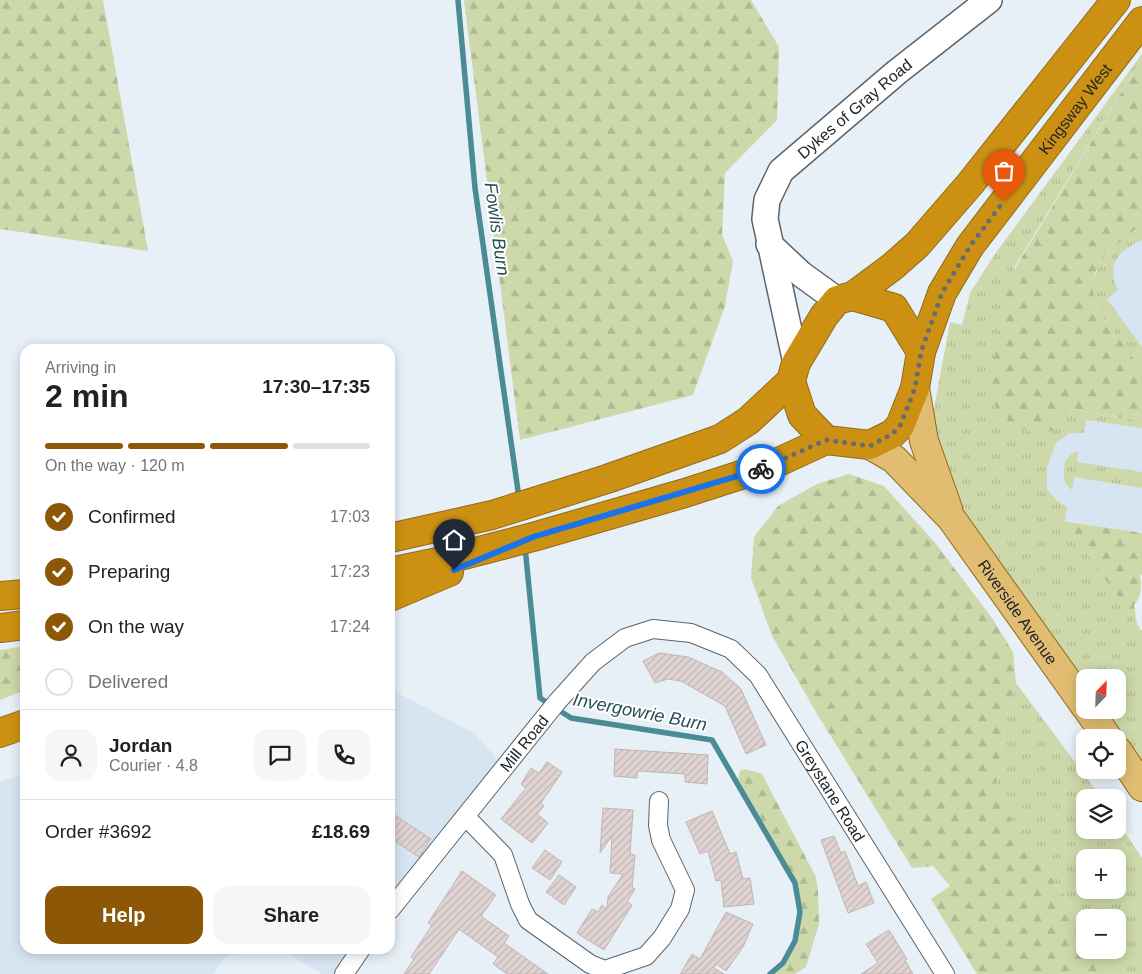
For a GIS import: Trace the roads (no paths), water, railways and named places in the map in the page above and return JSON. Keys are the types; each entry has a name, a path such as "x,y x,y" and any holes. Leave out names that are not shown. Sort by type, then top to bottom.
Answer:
{"highway":[{"name":"Kingsway West","path":"845,298 892,267 917,245 970,184 1116,0"},
{"name":"Kingsway West","path":"921,352 942,293 970,246 1142,21"},
{"path":"395,537 492,514 607,479 720,439 748,421 794,372 824,316 845,298 894,308 921,352 915,388 900,426 892,434 870,446 826,440 772,465 501,547 395,571"},
{"path":"794,372 802,415 826,440"},
{"path":"395,595 501,547"},
{"path":"0,596 20,594"},
{"path":"0,628 20,626"},
{"path":"0,733 20,726"}],"main road":[{"name":"Riverside Avenue","path":"915,388 924,441 951,518"},
{"name":"Riverside Avenue","path":"870,446 894,459 951,518 1076,693"},
{"path":"1126,763 1142,786"}],"street":[{"name":"Dykes of Gray Road","path":"794,372 782,293 769,244 765,219 767,200 781,171 897,72 989,0"},
{"path":"769,244 801,274 845,298"},
{"name":"Mill Road","path":"395,904 554,707 594,662 625,638 653,629 691,634"},
{"name":"Greystane Road","path":"691,634 731,649 758,675 945,974"},
{"path":"466,817 503,855 520,904 528,920 590,964 605,972 646,956 662,938 680,909 685,890 661,840 658,824 659,801"},
{"path":"344,974 358,954"}],"waterway":[{"name":"Fowlis Burn","path":"458,0 475,188 519,498"},
{"name":"Invergowrie Burn","path":"525,547 540,698 571,718 712,740 795,883 800,912 795,941 783,963 770,974"}]}
